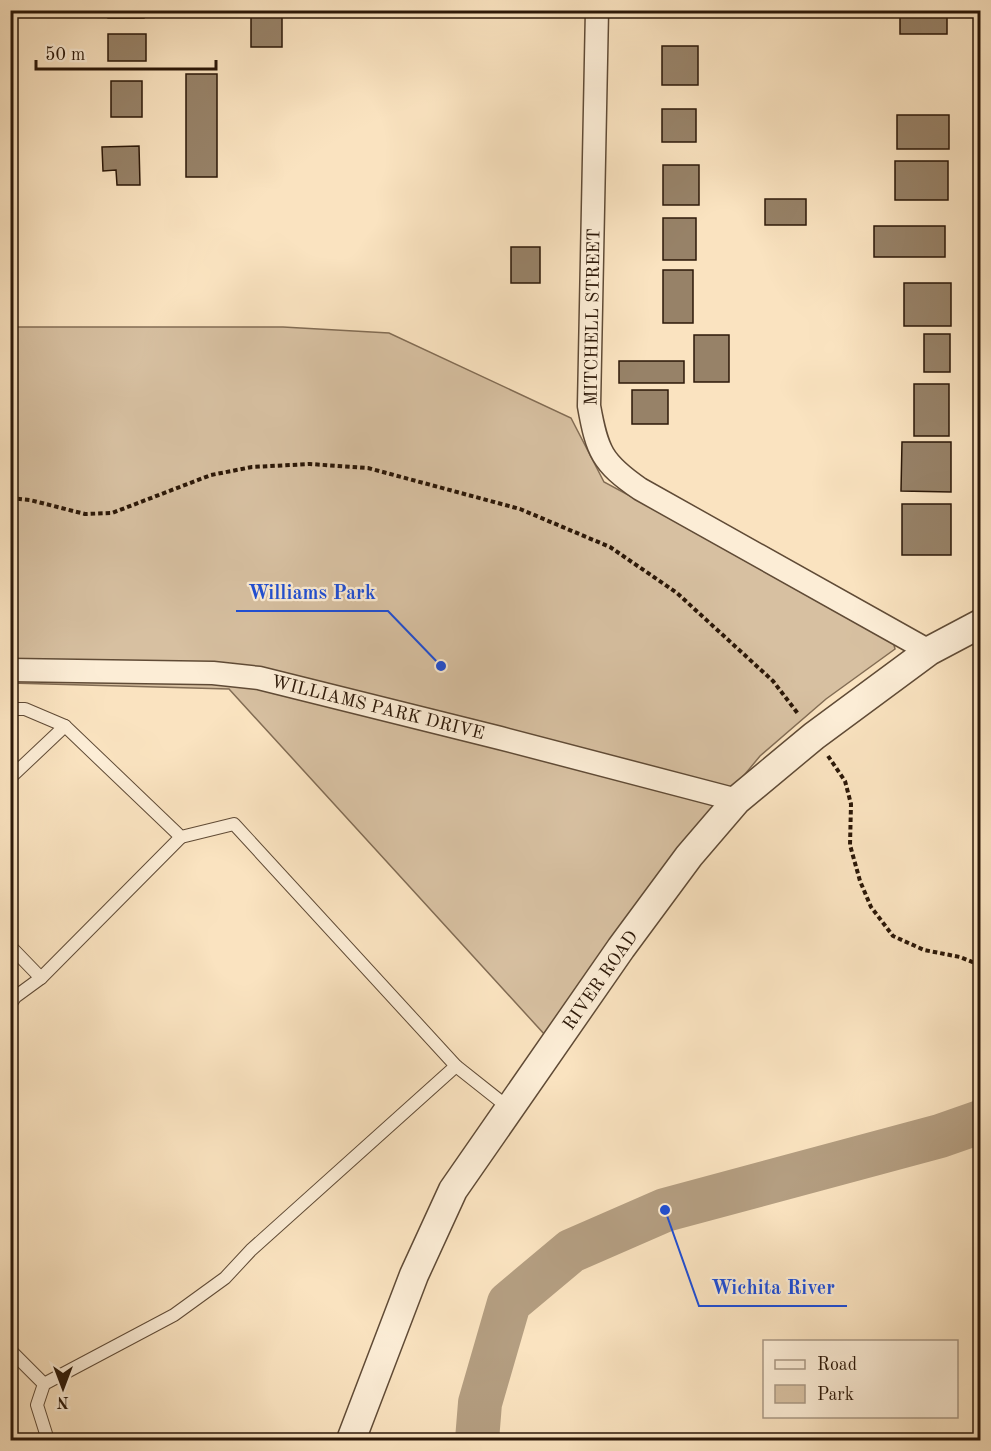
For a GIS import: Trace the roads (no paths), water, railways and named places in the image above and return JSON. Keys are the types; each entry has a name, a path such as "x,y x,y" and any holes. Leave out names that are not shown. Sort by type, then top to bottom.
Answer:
{"street":[{"name":"MITCHELL STREET","path":"597,10 589,406 602,454 616,472 640,489 929,651"},
{"name":"RIVER ROAD","path":"351,1440 414,1275 453,1190 621,948 682,866 737,800 814,736 929,651 981,624"},
{"name":"WILLIAMS PARK DRIVE","path":"10,670 213,673 259,678 523,743 737,800"}],"lane":[{"path":"10,709 26,709 65,726 181,837"},
{"path":"10,778 65,726"},
{"path":"10,1005 15,997 41,978 181,837 234,824 456,1066 509,1108"},
{"path":"10,946 41,978"},
{"path":"48,1440 37,1405 44,1384 174,1315 225,1278 251,1250 456,1066"},
{"path":"10,1350 44,1384"}],"waterway":[{"path":"477,1440 480,1403 509,1303 571,1251 665,1210 940,1136 980,1122"}],"place":[{"name":"Williams Park","path":"441,666"},
{"name":"Wichita River","path":"665,1210"}]}
